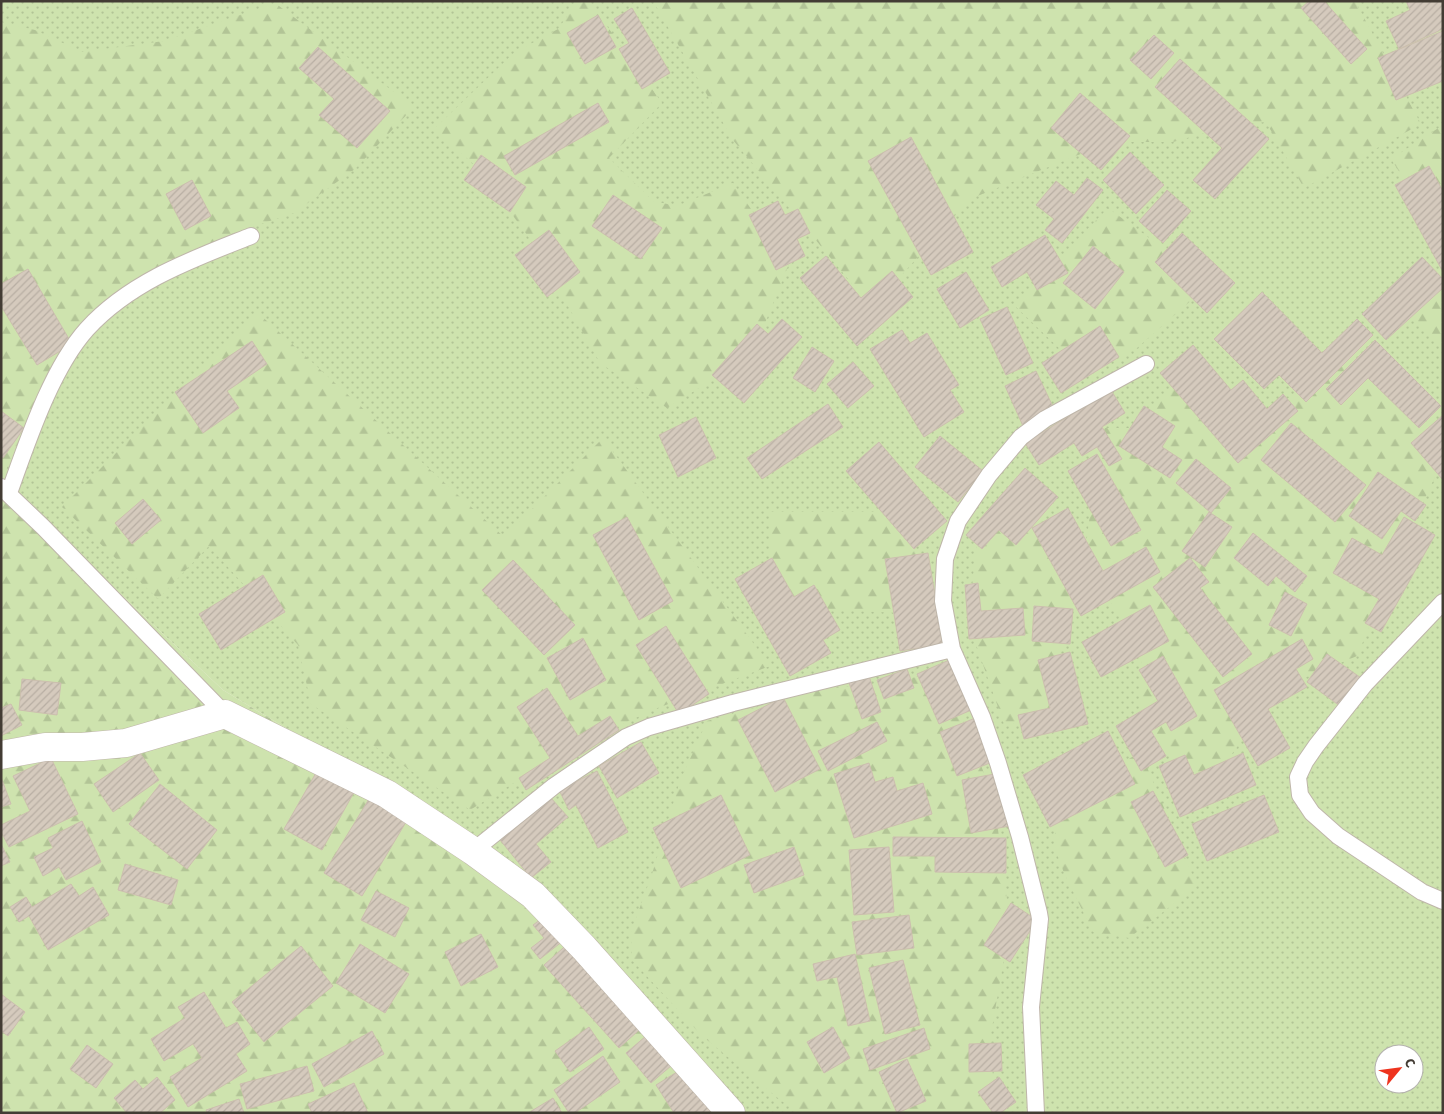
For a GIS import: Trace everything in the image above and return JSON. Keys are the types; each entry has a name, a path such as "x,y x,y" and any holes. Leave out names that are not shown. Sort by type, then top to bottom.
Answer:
{"street":[{"path":"1,755 45,747 82,747 126,743 224,714 387,794 473,851 533,895 555,916 730,1112"}],"lane":[{"path":"224,714 5,490 53,383 86,330 110,307 163,273 188,260 251,236"},
{"path":"1036,1113 1031,1008 1039,913 1020,837 998,763 982,717 952,649 944,601 945,559 953,532 967,508 1010,449 1031,428 1146,364"},
{"path":"1443,602 1365,684 1316,746 1305,762 1298,778 1300,795 1312,813 1338,836 1422,892 1443,902"},
{"path":"473,851 554,786 626,737 649,727 733,703 952,649"}],"green space":[{"path":"1,1 1443,1 1443,1113 744,1113 384,787 223,690 1,482"},
{"path":"578,1 589,1 662,103 609,158 653,201 677,206 733,183 789,264 752,355 667,408 600,363 532,242 480,170 434,129 514,53 558,29"},
{"path":"653,1 1355,1 1421,124 1304,188 1266,122 1233,125 1173,142 1110,142 970,199 872,308 733,140"},
{"path":"275,3 414,107 355,169 294,213 222,237 91,324 1,478 1,22 35,30 82,52 164,41"},
{"path":"1443,125 1443,240 1391,159"},
{"path":"1108,208 1211,283 1137,348 1084,372 1014,305"},
{"path":"1443,270 1443,349 1403,305"},
{"path":"257,312 504,537 603,438 770,666 655,709 569,749 470,810 311,704 298,645 209,546 158,599 62,507"},
{"path":"1377,351 1443,429 1443,460 1408,535 1357,656 1280,688 1210,784 1139,729 1142,638 1083,571 1095,472 1085,428 1138,428 1184,370 1255,426 1317,374"},
{"path":"1,482 223,690 384,787 487,842 590,946 744,1113 1,1113"},
{"path":"1019,508 1081,589 1058,631 1068,703 1005,727 968,622 978,532"},
{"path":"769,512 913,512 920,614 772,607"},
{"path":"943,671 994,798 1010,924 988,1051 997,1093 987,1113 798,1113 701,1035 632,960 631,932 652,874 680,781 707,721 823,689 894,682"},
{"path":"1141,753 1197,886 1129,938 1093,932 1064,873 1056,851 1053,793"}],"building":[{"path":"1309,1 1324,1 1367,49 1351,64 1301,8"},
{"path":"1406,1 1443,1 1443,29 1399,49 1386,21 1410,10"},
{"path":"632,8 670,73 642,89 619,49 629,43 614,19"},
{"path":"598,15 616,47 585,64 567,33"},
{"path":"1443,31 1443,81 1396,100 1378,58"},
{"path":"1154,35 1174,53 1151,79 1130,60"},
{"path":"318,47 390,111 357,148 319,115 334,99 299,68"},
{"path":"1180,59 1269,139 1215,199 1193,180 1222,148 1155,87"},
{"path":"1080,93 1130,136 1101,170 1051,128"},
{"path":"598,103 609,122 515,175 504,156"},
{"path":"911,137 973,252 931,275 868,161"},
{"path":"1130,152 1164,185 1136,214 1103,180"},
{"path":"481,155 526,187 510,212 464,180"},
{"path":"1429,166 1443,191 1443,272 1395,185"},
{"path":"1087,178 1103,190 1062,243 1045,230 1054,219 1036,205 1056,181 1074,195"},
{"path":"192,180 211,216 185,230 166,194"},
{"path":"1167,190 1191,211 1163,243 1139,221"},
{"path":"613,195 662,228 641,259 592,226"},
{"path":"778,201 785,215 798,209 810,233 797,239 805,256 776,270 749,215"},
{"path":"549,230 580,272 547,297 515,255"},
{"path":"1182,233 1235,283 1207,313 1155,262"},
{"path":"1045,235 1068,273 1037,290 1027,272 1002,287 991,267"},
{"path":"1093,246 1124,272 1095,309 1063,283"},
{"path":"826,256 861,298 892,271 913,297 857,346 800,278"},
{"path":"1422,257 1443,279 1443,288 1386,340 1362,314"},
{"path":"28,269 72,344 37,365 1,306 1,284"},
{"path":"966,272 989,310 960,328 937,289"},
{"path":"1262,292 1322,353 1357,319 1373,335 1306,402 1279,375 1264,389 1214,339"},
{"path":"1007,307 1033,363 1006,375 980,319"},
{"path":"782,319 802,337 744,403 712,375 757,324 768,334"},
{"path":"1100,326 1119,357 1061,393 1042,363"},
{"path":"902,330 910,343 927,333 959,385 950,390 964,412 924,437 870,349"},
{"path":"1375,340 1441,406 1419,428 1368,378 1341,405 1326,389"},
{"path":"252,341 267,364 227,391 239,408 203,433 175,392"},
{"path":"1193,345 1231,390 1243,380 1267,409 1283,394 1298,411 1238,463 1160,373"},
{"path":"812,347 834,361 815,392 793,378"},
{"path":"853,362 874,386 848,408 827,384"},
{"path":"1036,371 1055,411 1023,426 1005,386"},
{"path":"1111,390 1125,413 1102,427 1122,459 1109,466 1097,447 1082,456 1074,443 1039,465 1025,443"},
{"path":"828,404 843,427 762,479 747,458"},
{"path":"1144,406 1175,426 1162,447 1182,460 1170,478 1119,446"},
{"path":"1,411 24,428 3,458 1,456"},
{"path":"1443,415 1443,480 1411,443"},
{"path":"696,417 716,458 678,477 659,435"},
{"path":"1291,423 1366,485 1335,522 1261,460"},
{"path":"940,436 983,471 958,502 915,467"},
{"path":"879,442 947,521 914,549 846,471"},
{"path":"1097,454 1141,530 1111,546 1068,471"},
{"path":"1196,459 1231,488 1211,513 1176,483"},
{"path":"1025,468 1058,497 1016,545 999,530 982,549 966,535"},
{"path":"1378,472 1426,505 1415,521 1401,511 1382,539 1349,516"},
{"path":"143,499 161,520 132,544 115,523"},
{"path":"1068,508 1103,571 1146,547 1160,572 1081,616 1032,528"},
{"path":"1209,512 1232,527 1205,567 1182,551"},
{"path":"627,517 673,601 639,620 593,535"},
{"path":"1404,517 1435,535 1381,632 1365,623 1379,599 1333,573 1352,538 1382,555"},
{"path":"1253,533 1307,576 1295,592 1276,576 1268,586 1234,558"},
{"path":"928,553 943,644 900,651 885,559"},
{"path":"772,558 794,597 814,585 840,630 823,640 831,653 790,676 735,579"},
{"path":"1190,558 1209,582 1200,588 1252,654 1223,677 1153,587"},
{"path":"513,560 575,625 544,655 482,590"},
{"path":"263,575 285,612 221,650 199,614"},
{"path":"978,583 981,611 1023,608 1025,635 969,639 965,585"},
{"path":"1285,592 1307,604 1291,636 1269,625"},
{"path":"1150,605 1169,641 1101,677 1082,642"},
{"path":"1034,606 1073,609 1070,644 1032,641"},
{"path":"666,626 709,694 679,714 636,645"},
{"path":"583,638 606,680 570,700 547,658"},
{"path":"1302,639 1313,659 1296,669 1307,687 1268,709 1290,748 1258,766 1214,690"},
{"path":"1070,652 1088,724 1024,739 1018,715 1050,708 1038,660"},
{"path":"1327,654 1364,680 1344,709 1307,682"},
{"path":"1163,656 1197,716 1171,731 1166,722 1151,731 1166,756 1141,771 1116,726 1158,701 1139,670"},
{"path":"954,658 976,708 939,724 917,674"},
{"path":"907,669 914,688 884,699 877,680"},
{"path":"869,676 881,712 862,719 849,683"},
{"path":"22,679 61,683 57,715 19,710"},
{"path":"547,688 578,736 610,716 619,730 526,790 519,778 550,758 517,707"},
{"path":"783,697 820,769 775,792 738,720"},
{"path":"11,704 22,725 1,736 1,708"},
{"path":"978,717 995,761 957,776 940,732"},
{"path":"877,722 887,741 828,771 818,751"},
{"path":"1108,731 1135,784 1050,827 1023,775"},
{"path":"641,742 659,773 617,798 599,766"},
{"path":"140,753 159,780 113,812 94,784"},
{"path":"1243,753 1256,785 1180,817 1159,766 1185,755 1194,775"},
{"path":"51,758 78,814 9,847 1,832 1,825 30,811 13,776"},
{"path":"869,763 875,782 893,777 897,791 923,783 932,814 854,838 834,774"},
{"path":"321,764 358,785 322,850 284,829"},
{"path":"597,771 628,832 598,848 576,805 569,810 559,790"},
{"path":"1000,773 1010,826 971,833 962,780"},
{"path":"1,777 11,804 1,807"},
{"path":"160,784 217,830 187,869 129,824"},
{"path":"1153,791 1188,855 1165,867 1131,802"},
{"path":"372,794 409,817 362,896 324,873"},
{"path":"721,795 750,855 681,888 653,828"},
{"path":"1264,795 1279,832 1207,861 1192,824"},
{"path":"551,798 568,817 536,844 551,862 531,878 500,840"},
{"path":"82,821 101,862 66,880 59,867 43,876 34,857 53,848 48,838"},
{"path":"893,837 1006,838 1006,873 935,872 935,856 893,856"},
{"path":"1,844 10,862 1,866"},
{"path":"794,847 804,875 754,893 744,865"},
{"path":"889,847 894,912 854,915 849,850"},
{"path":"125,864 178,880 171,905 118,890"},
{"path":"71,884 79,896 93,887 109,915 48,950 29,916 19,922 10,907 26,897 32,907"},
{"path":"376,891 409,908 395,937 361,920"},
{"path":"1011,903 1037,920 1010,962 984,945"},
{"path":"549,913 568,937 540,959 531,948 544,938 533,925"},
{"path":"909,915 914,948 857,955 852,922"},
{"path":"481,934 498,967 461,986 445,952"},
{"path":"572,940 646,1024 619,1048 544,965"},
{"path":"360,944 409,974 385,1013 336,983"},
{"path":"301,946 333,986 264,1042 232,1002"},
{"path":"855,954 870,1021 848,1026 837,977 817,981 813,964"},
{"path":"903,960 920,1025 885,1034 869,968"},
{"path":"204,992 226,1028 237,1022 250,1044 236,1054 247,1071 188,1107 170,1077 202,1058 193,1044 164,1061 151,1039 185,1018 178,1007"},
{"path":"1,994 25,1012 8,1036 1,1031"},
{"path":"589,1027 604,1049 570,1072 555,1051"},
{"path":"833,1027 850,1058 824,1073 807,1042"},
{"path":"924,1028 930,1049 870,1070 863,1049"},
{"path":"653,1030 678,1060 651,1083 626,1053"},
{"path":"372,1031 384,1054 324,1087 312,1064"},
{"path":"1001,1043 1002,1071 969,1072 969,1044"},
{"path":"87,1045 113,1064 96,1088 70,1069"},
{"path":"603,1056 620,1082 575,1113 569,1113 554,1090"},
{"path":"907,1059 926,1101 897,1113 879,1072"},
{"path":"688,1065 715,1108 707,1113 674,1113 656,1085"},
{"path":"307,1066 314,1091 247,1109 240,1084"},
{"path":"157,1077 175,1100 160,1113 127,1113 114,1098 135,1080 143,1089"},
{"path":"999,1077 1016,1102 1000,1113 993,1113 978,1092"},
{"path":"354,1083 368,1113 312,1113 308,1104"},
{"path":"553,1098 562,1113 528,1113"},
{"path":"239,1099 244,1113 207,1113 206,1110"}]}
